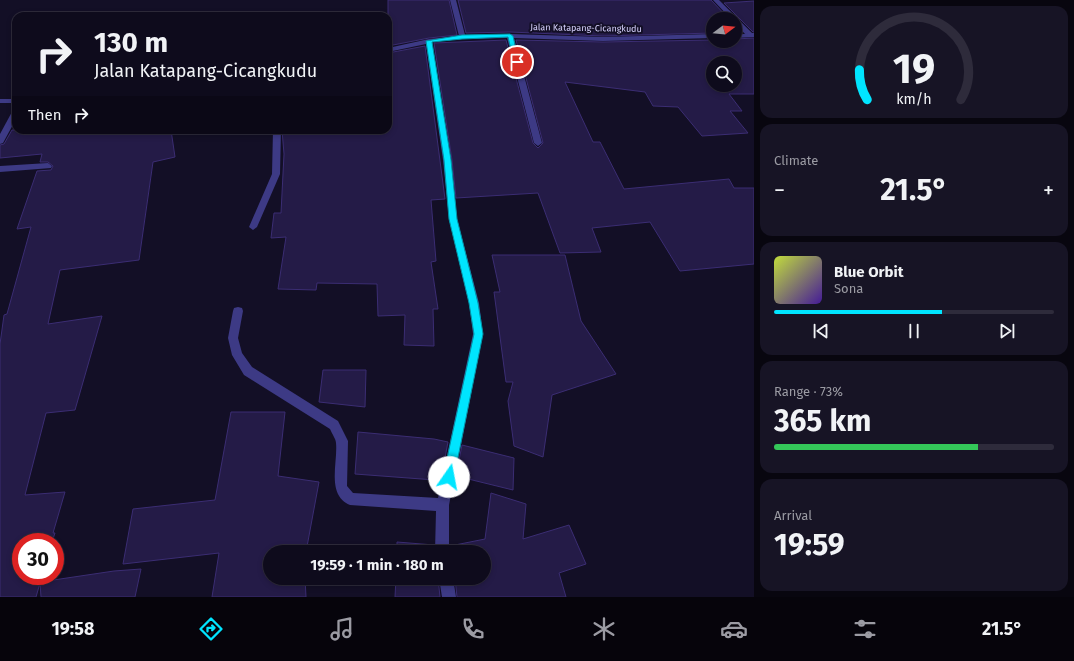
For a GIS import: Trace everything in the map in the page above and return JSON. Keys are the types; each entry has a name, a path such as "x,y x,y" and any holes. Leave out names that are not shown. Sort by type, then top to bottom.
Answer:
{"street":[{"path":"453,0 462,37"},
{"path":"716,0 728,12"},
{"path":"742,26 752,35"},
{"path":"742,36 752,35"},
{"path":"510,36 538,143"},
{"name":"Jalan Katapang-Cicangkudu","path":"392,49 429,41 462,37 510,36 603,39 706,36"},
{"path":"429,41 447,160 453,219 474,303 478,334 443,505 442,545"},
{"path":"0,101 12,101"},
{"path":"0,141 12,119"},
{"path":"253,227 276,174 277,134"},
{"path":"0,169 48,166"},
{"path":"238,311 233,338 237,355 248,371 334,425 342,440 341,488 350,499 443,505"},
{"path":"447,585 449,597"}],"building":[{"path":"388,0 449,0 457,35 429,38 392,45 392,12 388,12"},
{"path":"458,0 711,0 722,12 706,12 706,33 603,36 510,32 466,33"},
{"path":"754,1 754,32 742,21 742,12 733,12 724,3"},
{"path":"754,38 754,94 729,94 742,111 730,111 748,133 702,136 678,107 653,106 645,92 565,82 593,142 600,142 624,189 729,179 734,188 754,188 754,264 680,271 650,222 592,228 601,252 560,253 538,193 456,198 452,160 434,43 506,40 533,143 538,148 543,143 516,40 603,42 706,40 706,48 742,48 742,39"},
{"path":"425,46 445,199 431,200 436,261 431,262 438,309 433,309 434,346 404,345 405,315 378,316 377,284 317,283 316,290 278,289 286,237 271,238 274,213 281,213 284,154 282,134 392,134 392,52"},
{"path":"12,130 12,134 172,134 175,157 153,162 139,260 60,270 48,324 102,316 75,410 46,413 25,495 65,492 53,533 12,533 12,585 39,585 36,597 0,597 0,344 4,315 7,314 31,227 17,229 37,171 51,170 53,166 48,162 40,162 42,154 0,158 0,145 4,144"},
{"path":"492,255 565,255 581,321 616,374 552,395 543,457 514,446 508,401 513,382 506,382 494,292 500,292"},
{"path":"323,370 366,370 365,407 319,402"},
{"path":"231,412 285,412 278,476 319,482 307,545 263,545 263,585 305,585 306,597 212,597 219,553 123,564 133,509 215,500"},
{"path":"358,432 434,439 448,442 442,473 435,471 435,480 355,474"},
{"path":"462,445 514,458 513,490 456,476"},
{"path":"491,493 526,504 523,539 569,525 586,564 559,573 566,597 457,597 456,585 491,585 491,545 455,545 485,539"},
{"path":"397,542 434,545 397,545"},
{"path":"141,569 135,597 41,597 40,585 64,585 64,578 114,571"},
{"path":"396,585 439,585 440,597 395,597"}],"route":[{"path":"449,477 478,334 474,303 453,219 447,160 429,41 462,37 510,36 517,62"}]}
